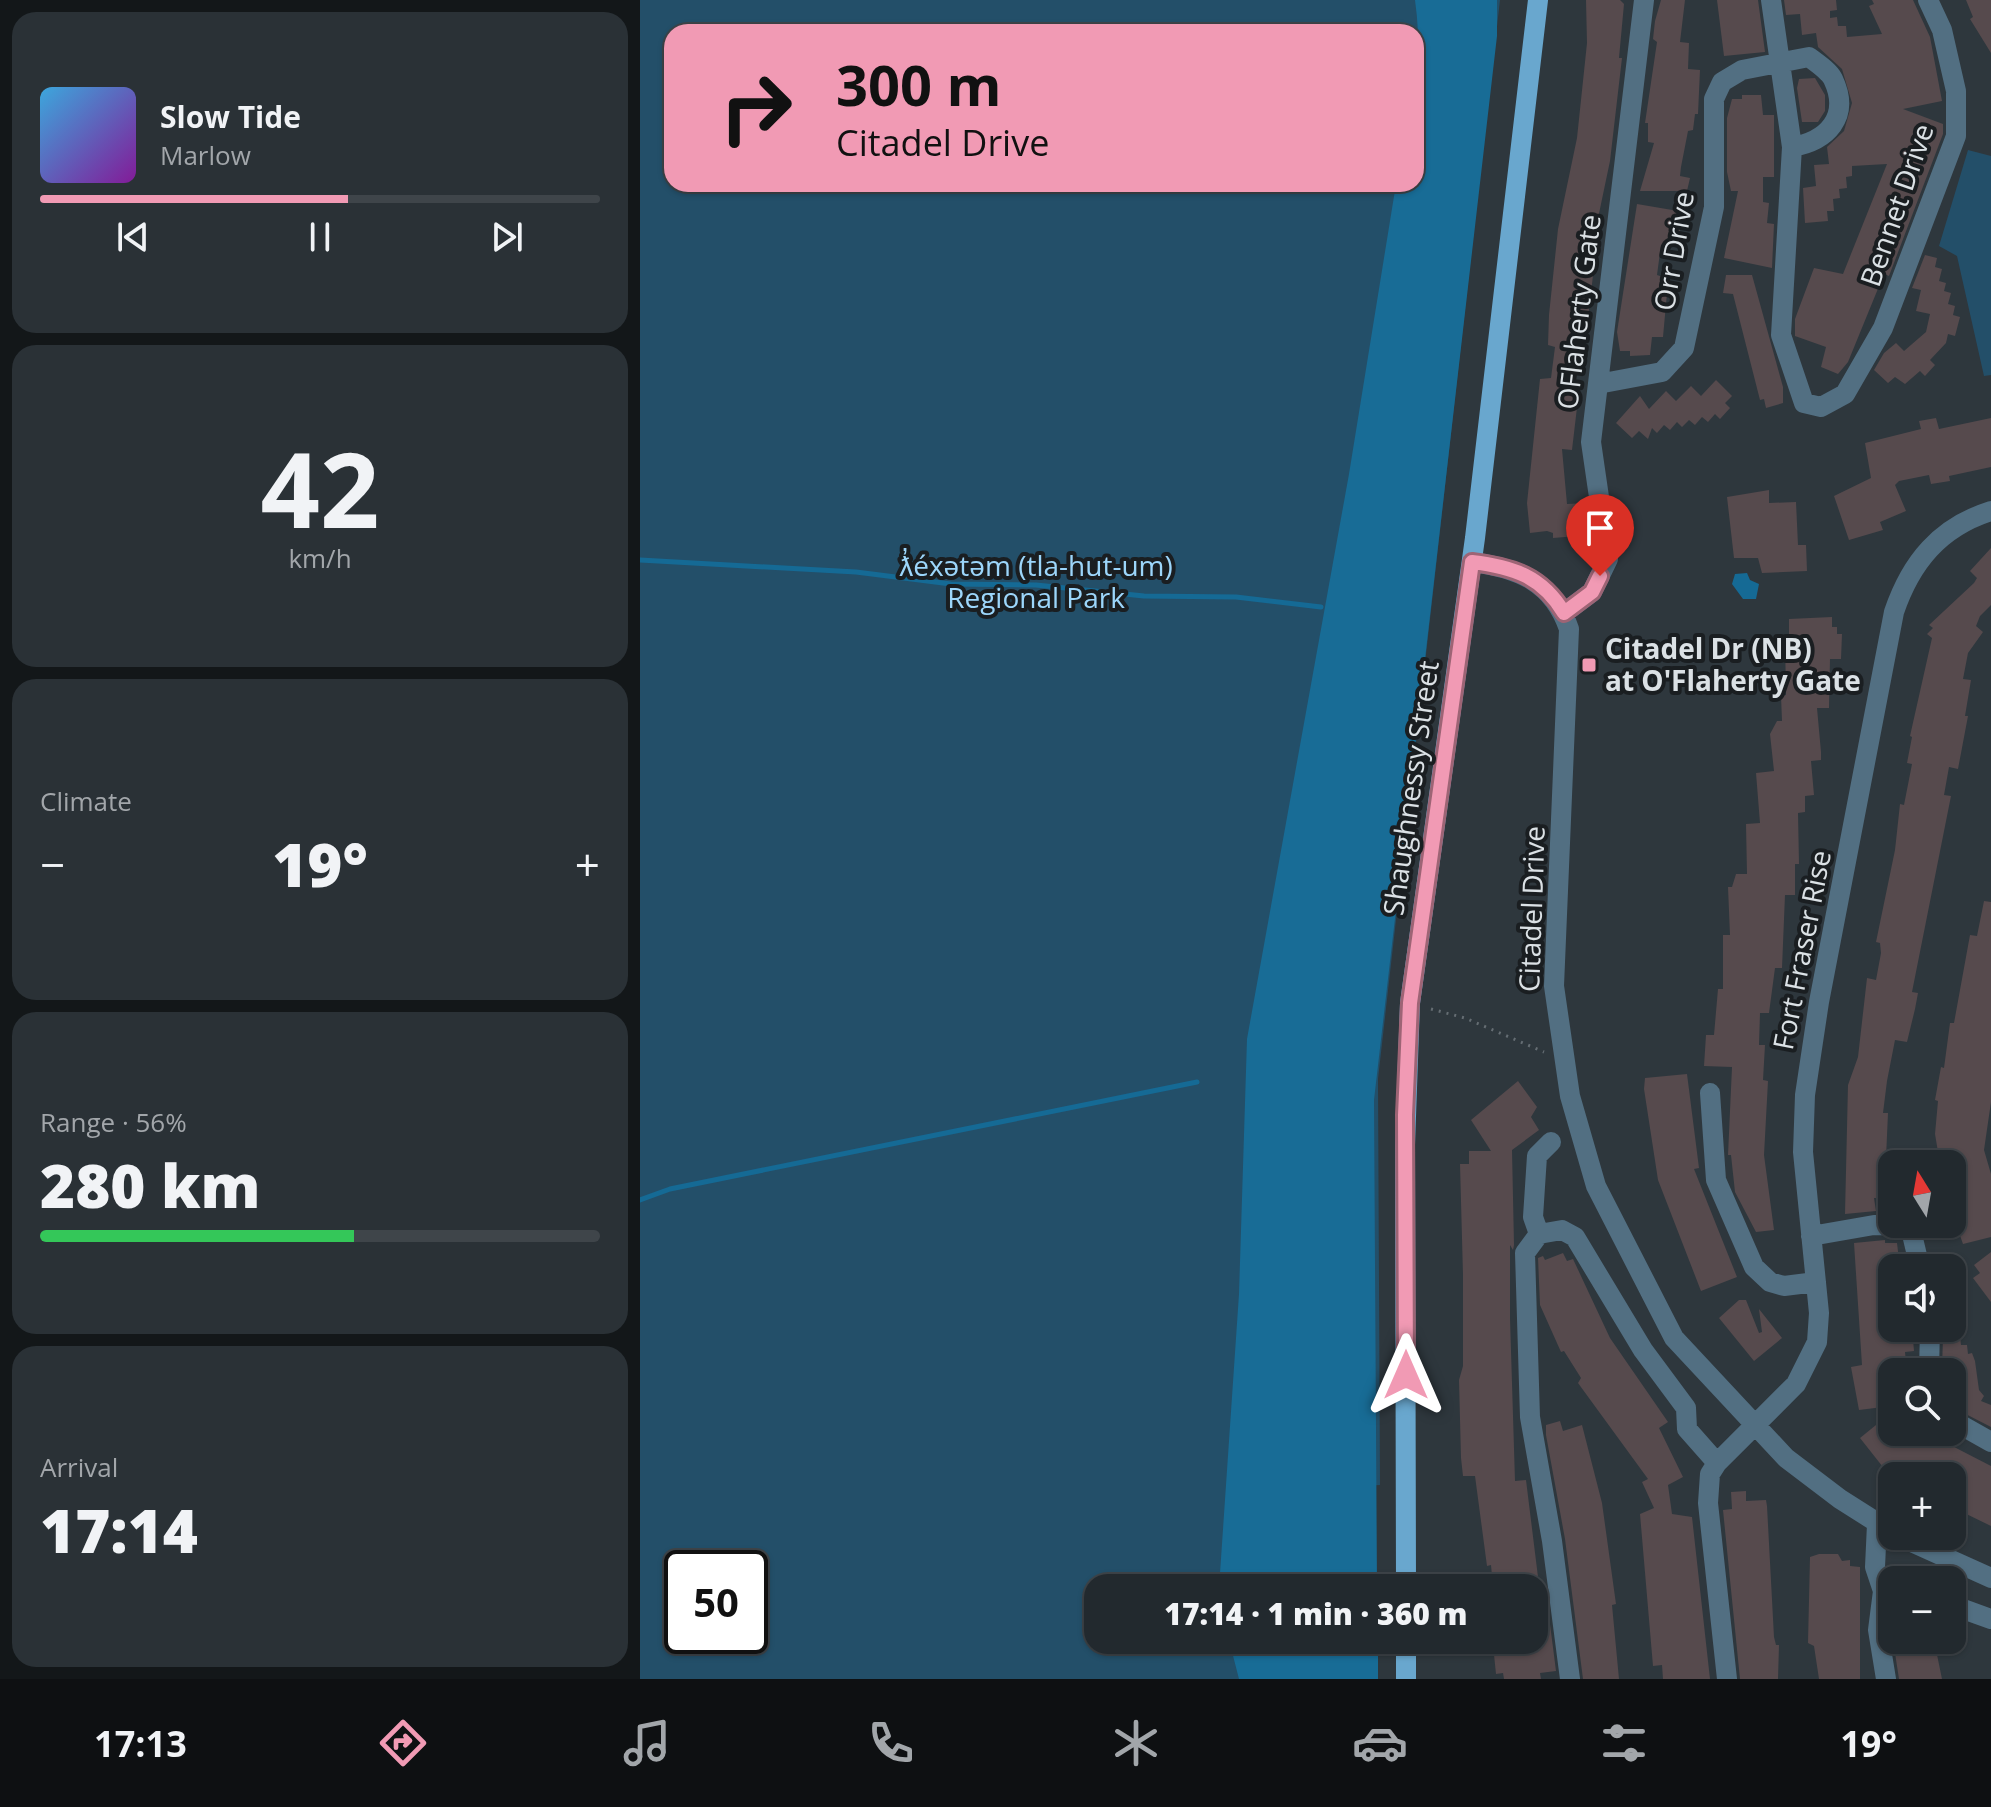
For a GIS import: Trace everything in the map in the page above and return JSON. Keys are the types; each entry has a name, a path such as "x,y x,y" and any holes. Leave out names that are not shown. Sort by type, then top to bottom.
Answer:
{"main road":[{"name":"Shaughnessy Street","path":"1406,1574 1407,1042 1472,562 1538,0"},
{"path":"1406,1654 1406,1679"}],"street":[{"name":"OFlaherty Gate","path":"1564,613 1592,592 1608,559 1591,442 1644,0"},
{"path":"1771,0 1792,147"},
{"name":"Bennet Drive","path":"1792,147 1781,335 1804,403 1821,407 1845,394 1883,328 1956,136 1956,91 1942,30 1928,0"},
{"name":"Orr Drive","path":"1598,384 1662,372 1684,348 1714,207 1714,99 1722,82 1742,70 1809,57 1832,77 1839,102 1830,132 1815,143 1792,147"},
{"name":"Fort Fraser Rise","path":"1717,1463 1796,1384 1812,1357 1819,1328 1803,1152 1808,1065 1894,612 1913,567 1928,549 1962,522 1991,511"},
{"path":"1472,562 1529,575 1543,586 1564,613"},
{"name":"Citadel Drive","path":"1564,613 1571,647 1554,986 1570,1096 1596,1186 1674,1338 1754,1427 1808,1476 1878,1523"},
{"path":"1710,1093 1716,1180 1731,1223 1754,1267 1770,1282 1784,1286 1816,1282"},
{"path":"1539,1234 1533,1217 1537,1156 1551,1142"},
{"path":"1811,1236 1874,1225 1910,1226 1917,1254"},
{"path":"1570,1679 1561,1598 1530,1417 1525,1253 1539,1234 1562,1230 1575,1237 1643,1350 1686,1408 1687,1429 1717,1463 1710,1474 1708,1503 1727,1679"},
{"path":"1966,1428 1991,1442"},
{"path":"1878,1573 1875,1567 1879,1550"},
{"path":"1929,1550 1991,1578"},
{"path":"1966,1610 1991,1619"},
{"path":"1882,1654 1886,1679"}],"path":[{"path":"1431,1009 1465,1018 1544,1052"}],"green space":[{"name":"ƛ̓éxətəm (tla-hut-um) Regional Park","path":"640,0 1500,0 1378,1079 1380,1485 1364,1486 1351,1574 1084,1574 1084,1654 1339,1654 1335,1679 640,1679"},
{"path":"1968,150 1991,156 1991,375 1984,376 1957,256 1939,246"}],"shaded area":[{"path":"1415,0 1497,0 1497,36 1374,1100 1377,1574 1220,1574 1239,1294 1247,1039 1349,474 1395,192 1424,192 1424,24 1417,24"},
{"path":"1747,573 1750,580 1759,584 1756,599 1743,599 1732,584 1735,574"},
{"path":"1233,1654 1378,1654 1378,1679 1239,1679"}],"building":[{"path":"1586,0 1620,0 1624,4 1619,58 1622,58 1610,161 1588,266 1594,267 1584,352 1574,351 1570,381 1580,382 1572,450 1562,449 1567,504 1587,503 1592,539 1578,540 1577,536 1553,538 1553,533 1547,531 1530,533 1527,503 1540,379 1551,378 1555,347 1548,345 1549,315 1558,229 1577,138 1587,43"},
{"path":"1661,0 1685,0 1680,42 1689,43 1688,69 1700,70 1698,114 1695,114 1693,130 1688,131 1680,176 1690,178 1687,191 1640,191 1654,143 1648,142 1648,123 1645,123 1657,42 1653,39 1655,21"},
{"path":"1717,0 1758,0 1765,52 1724,56"},
{"path":"1784,0 1836,0 1837,10 1830,11 1830,18 1837,17 1838,26 1846,26 1847,37 1882,34 1869,6 1874,4 1872,0 1913,0 1930,37 1942,101 1903,109 1943,124 1943,134 1889,276 1884,274 1848,362 1838,374 1821,367 1826,347 1795,336 1795,319 1814,268 1843,274 1887,164 1852,166 1852,176 1846,177 1847,188 1839,189 1840,198 1833,199 1834,211 1827,211 1828,221 1805,223 1803,188 1816,186 1814,165 1829,164 1827,147 1844,131 1852,103 1842,69 1818,47 1816,33 1802,35 1800,14 1786,15"},
{"path":"1966,0 1991,0 1991,53 1970,19 1973,17"},
{"path":"1815,78 1825,95 1825,111 1818,122 1802,122 1797,88 1799,79"},
{"path":"1742,95 1761,95 1763,115 1774,115 1774,177 1763,177 1763,202 1769,203 1767,223 1774,224 1772,268 1724,258 1738,191 1731,191 1727,172 1727,118 1732,99 1742,99"},
{"path":"1637,204 1684,212 1678,239 1668,237 1666,246 1661,245 1657,275 1663,277 1663,293 1667,293 1663,337 1652,337 1650,355 1630,356 1630,351 1620,351 1617,332"},
{"path":"1925,255 1937,258 1935,267 1942,269 1939,281 1946,283 1944,291 1951,293 1948,304 1955,306 1953,315 1960,317 1955,336 1948,334 1946,343 1930,360 1935,365 1925,376 1920,371 1905,384 1895,377 1888,383 1874,370 1884,353 1896,343 1904,351 1926,332 1930,314 1916,311 1921,290 1912,288"},
{"path":"1726,275 1752,275 1783,387 1783,403 1766,408 1764,399 1760,400 1733,294 1723,293"},
{"path":"1716,380 1732,396 1725,403 1730,408 1720,419 1715,414 1708,422 1702,417 1695,425 1689,420 1682,427 1677,422 1670,430 1664,425 1657,433 1652,428 1648,439 1639,431 1632,438 1616,423 1640,396 1649,409 1666,391 1676,401 1691,386 1701,396"},
{"path":"1936,418 1939,429 1991,418 1991,467 1949,476 1950,481 1931,484 1929,475 1899,481 1895,485 1906,511 1880,522 1883,530 1849,540 1834,496 1871,478 1865,443 1921,429 1919,421"},
{"path":"1769,490 1769,503 1796,502 1798,545 1806,545 1807,571 1762,573 1758,558 1734,558 1727,497"},
{"path":"1991,548 1991,605 1980,616 1976,626 1983,632 1968,653 1963,679 1971,680 1965,716 1968,716 1958,769 1949,767 1944,795 1951,796 1912,992 1918,993 1915,1009 1907,1042 1895,1040 1887,1081 1883,1113 1888,1113 1886,1150 1878,1150 1878,1198 1874,1198 1876,1211 1845,1214 1848,1085 1858,1057 1867,978 1876,980 1881,953 1880,943 1876,942 1895,850 1900,804 1904,805 1912,764 1907,763 1910,736 1932,638 1927,634 1933,628 1929,625 1974,583 1977,578 1970,571"},
{"path":"1832,617 1832,627 1837,627 1837,634 1842,634 1841,659 1830,659 1829,708 1817,708 1821,760 1811,761 1814,795 1805,796 1805,812 1798,813 1799,864 1795,864 1795,895 1785,895 1782,968 1775,968 1769,1013 1760,1013 1759,1045 1765,1045 1763,1080 1768,1081 1764,1155 1774,1230 1756,1232 1735,1192 1731,1155 1728,1155 1732,1067 1704,1066 1706,1035 1714,1035 1718,989 1723,989 1723,935 1730,935 1728,887 1732,887 1736,874 1747,874 1746,824 1760,823 1756,773 1774,771 1770,734 1777,721 1782,721 1781,696 1786,695 1785,639 1789,639 1789,619"},
{"path":"1984,901 1991,902 1991,1102 1984,1150 1991,1174 1991,1237 1963,1244 1961,1238 1966,1238 1966,1150 1938,1150 1935,1134 1938,1101 1935,1100 1941,1067 1944,1068 1950,1023 1954,1023 1970,935 1977,936"},
{"path":"1687,1074 1699,1168 1694,1169 1737,1277 1701,1291 1658,1180 1644,1089 1645,1078"},
{"path":"1518,1081 1537,1107 1531,1117 1539,1130 1512,1150 1514,1245 1513,1250 1510,1245 1510,1318 1515,1481 1526,1480 1538,1574 1492,1574 1491,1565 1487,1566 1475,1476 1463,1476 1459,1380 1463,1366 1460,1164 1469,1164 1469,1151 1491,1151 1471,1120"},
{"path":"1885,1240 1885,1243 1897,1243 1898,1254 1878,1254 1878,1342 1913,1342 1914,1351 1905,1352 1906,1358 1878,1358 1878,1408 1859,1410 1851,1367 1862,1365 1854,1243"},
{"path":"1991,1252 1991,1302 1973,1278 1980,1273 1974,1265"},
{"path":"1563,1253 1567,1261 1573,1259 1610,1338 1668,1422 1659,1428 1683,1477 1668,1485 1672,1514 1692,1517 1710,1679 1663,1679 1662,1665 1653,1666 1640,1514 1654,1508 1642,1482 1648,1479 1578,1383 1581,1378 1564,1351 1561,1352 1540,1305 1538,1258 1543,1256 1545,1260"},
{"path":"1739,1300 1746,1300 1759,1333 1762,1332 1759,1309 1782,1338 1754,1361 1719,1318"},
{"path":"1943,1342 1967,1345 1968,1354 1972,1353 1975,1361 1979,1390 1984,1396 1981,1401 1991,1405 1991,1427 1966,1414 1966,1358 1942,1358"},
{"path":"1560,1421 1563,1431 1582,1425 1602,1503 1616,1604 1612,1605 1619,1679 1583,1679 1565,1539 1546,1435 1546,1425"},
{"path":"1878,1423 1878,1446 1952,1446 1991,1466 1991,1526 1966,1514 1966,1462 1879,1462 1860,1438"},
{"path":"1746,1491 1746,1501 1766,1500 1774,1637 1776,1645 1779,1645 1778,1679 1740,1679 1723,1510 1732,1509 1731,1492"},
{"path":"1838,1554 1842,1561 1850,1560 1850,1566 1860,1567 1860,1679 1819,1679 1814,1646 1808,1643 1810,1557"},
{"path":"1548,1608 1556,1671 1540,1673 1541,1679 1504,1679 1503,1673 1496,1674 1494,1654 1548,1654"},
{"path":"1895,1654 1937,1654 1942,1679 1899,1679"}],"waterway":[{"path":"640,560 856,572 951,584 1036,585 1144,596 1236,597 1321,607"},
{"path":"640,1200 670,1189 1197,1082"}],"place":[{"name":"Citadel Dr (NB) at O'Flaherty Gate","path":"1589,665"}],"route":[{"path":"1406,1375 1405,1115 1410,1003 1472,562 1529,575 1556,600 1564,613 1592,592 1600,576"}]}
